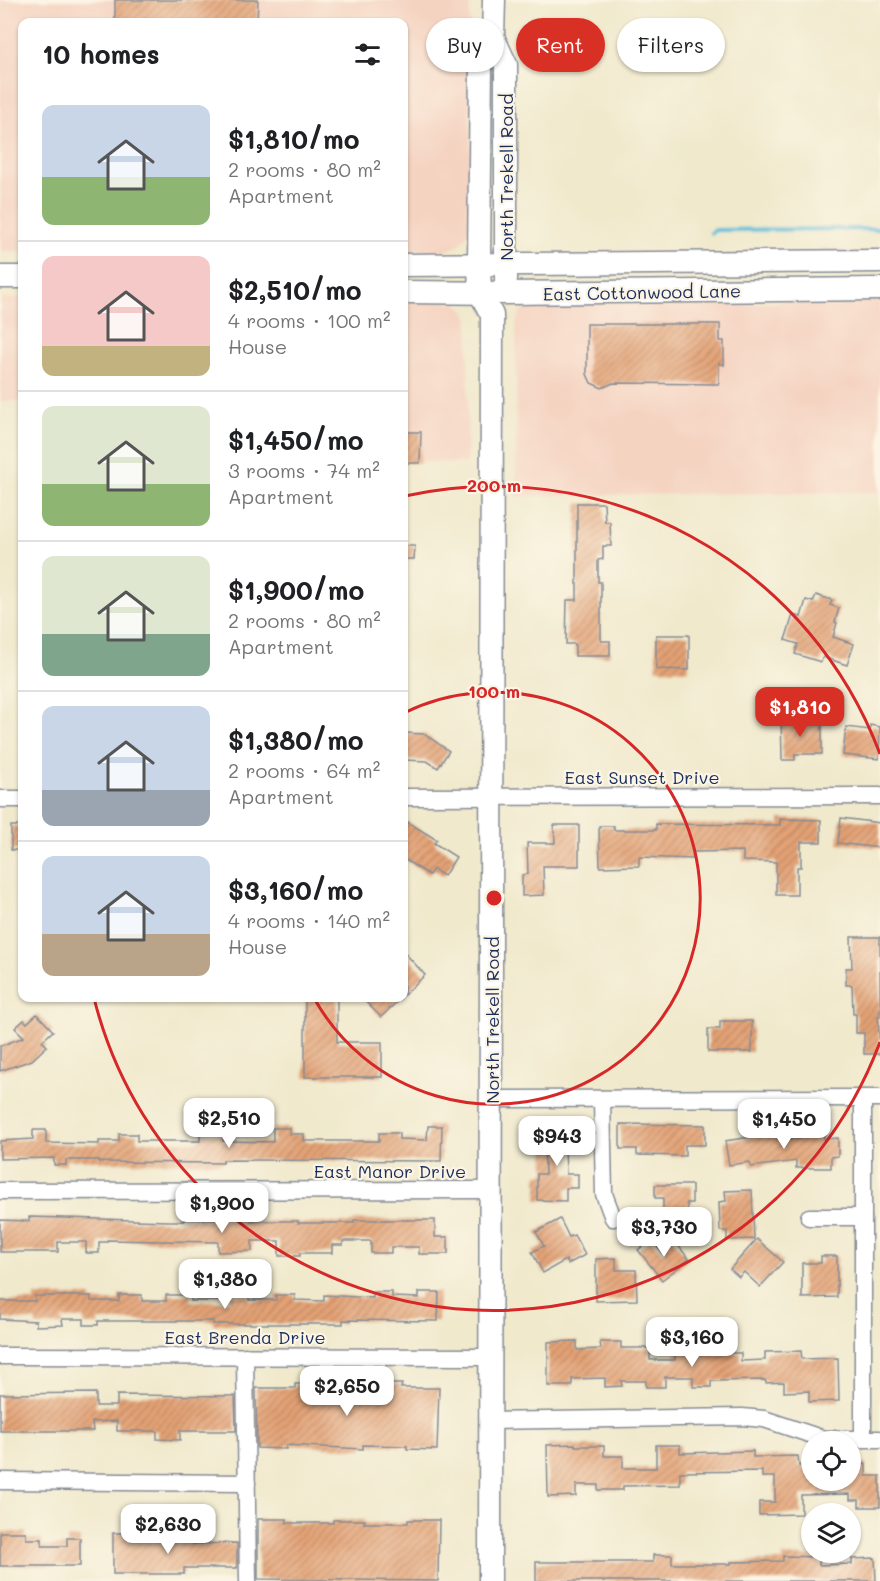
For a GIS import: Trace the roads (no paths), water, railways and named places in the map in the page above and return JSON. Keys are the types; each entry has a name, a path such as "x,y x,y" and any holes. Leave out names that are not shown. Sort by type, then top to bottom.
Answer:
{"main road":[{"name":"North Trekell Road","path":"494,0 494,18"},
{"name":"North Trekell Road","path":"504,60 506,65 506,293"},
{"name":"North Trekell Road","path":"480,72 480,293 492,315 490,1581"},
{"name":"East Cottonwood Lane","path":"408,265 880,261"},
{"path":"800,262 800,290"},
{"path":"0,277 18,277"},
{"name":"East Cottonwood Lane","path":"408,292 880,289"},
{"path":"492,315 506,293"}],"street":[{"name":"East Sunset Drive","path":"408,797 880,796"},
{"path":"0,799 18,799"},
{"path":"863,1098 863,1439"},
{"path":"492,1099 880,1098"},
{"path":"602,1099 604,1194 613,1218"},
{"name":"East Manor Drive","path":"0,1191 492,1190"},
{"path":"808,1217 863,1216"},
{"name":"East Brenda Drive","path":"0,1356 490,1357"},
{"path":"245,1356 248,1581"},
{"path":"490,1421 742,1417 764,1419 824,1440 880,1439"},
{"path":"0,1481 247,1483"}],"waterway":[{"path":"711,233 715,230 880,229"}]}
